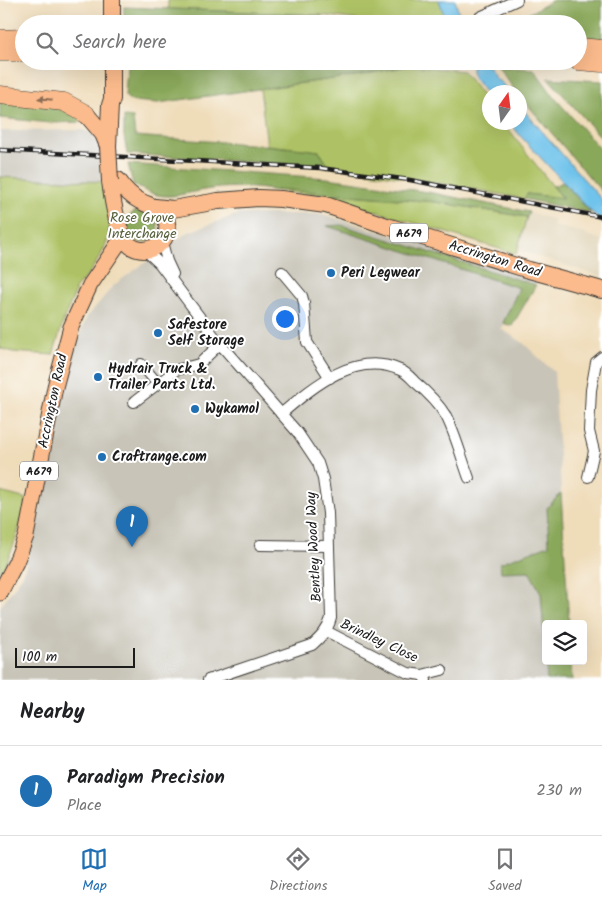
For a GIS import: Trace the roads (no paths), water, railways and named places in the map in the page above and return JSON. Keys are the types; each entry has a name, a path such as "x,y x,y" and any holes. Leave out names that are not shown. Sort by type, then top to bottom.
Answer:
{"highway":[{"path":"112,1 112,15"},
{"path":"0,39 15,38"},
{"path":"587,48 602,49"},
{"path":"0,52 15,52"},
{"path":"587,62 602,63"},
{"path":"112,70 110,150 114,181 115,213 126,241 131,246 142,250"},
{"path":"0,95 64,102 86,114 103,134 110,150"},
{"path":"114,181 127,192 162,212 167,226 164,238"},
{"name":"Accrington Road","path":"152,206 173,209 213,202 259,198 326,205 386,226 529,270 602,290"},
{"name":"Accrington Road","path":"164,238 172,224 182,215 213,202"},
{"name":"A679","path":"122,232 122,222 128,211 140,205 152,206"},
{"name":"A679","path":"142,250 152,249 164,238"}],"main road":[{"name":"Accrington Road","path":"0,593 16,562 26,536 65,344 83,298 118,244 122,232"},
{"name":"Accrington Road","path":"101,271 122,257 142,250"}],"street":[{"path":"485,15 517,0"},
{"name":"Bentley Wood Way","path":"164,238 167,261 180,291"},
{"name":"Bentley Wood Way","path":"142,250 159,263 220,344 306,444 318,463 323,479 328,513 331,618 326,631"},
{"path":"282,272 302,296 307,342 330,378"},
{"path":"134,402 176,370 199,364 220,344"},
{"path":"588,477 594,451 589,431 591,390 596,362 602,356"},
{"path":"141,364 158,384"},
{"path":"281,414 314,387 342,371 361,365 384,365 402,370 429,393 446,416 469,478"},
{"path":"260,545 328,546"},
{"path":"208,680 312,645 326,631"},
{"name":"Brindley Close","path":"326,631 375,658 408,673 424,677 442,670"}],"water":[{"path":"439,0 455,0 459,15 444,15"},
{"path":"472,70 491,70 497,80 503,85 482,85 482,88 472,75"},
{"path":"527,114 602,200 602,223 516,130 527,130"}],"railway":[{"path":"0,150 320,168 410,180 602,217"}],"place":[{"name":"Peri Legwear","path":"331,273"},
{"name":"Safestore Self Storage","path":"158,333"},
{"name":"Hydrair Truck & Trailer Parts Ltd.","path":"98,377"},
{"name":"Wykamol","path":"195,409"},
{"name":"Craftrange.com","path":"102,457"},
{"name":"Paradigm Precision","path":"132,547"}],"park label":[{"name":"Rose Grove Interchange","path":"142,226"}]}
